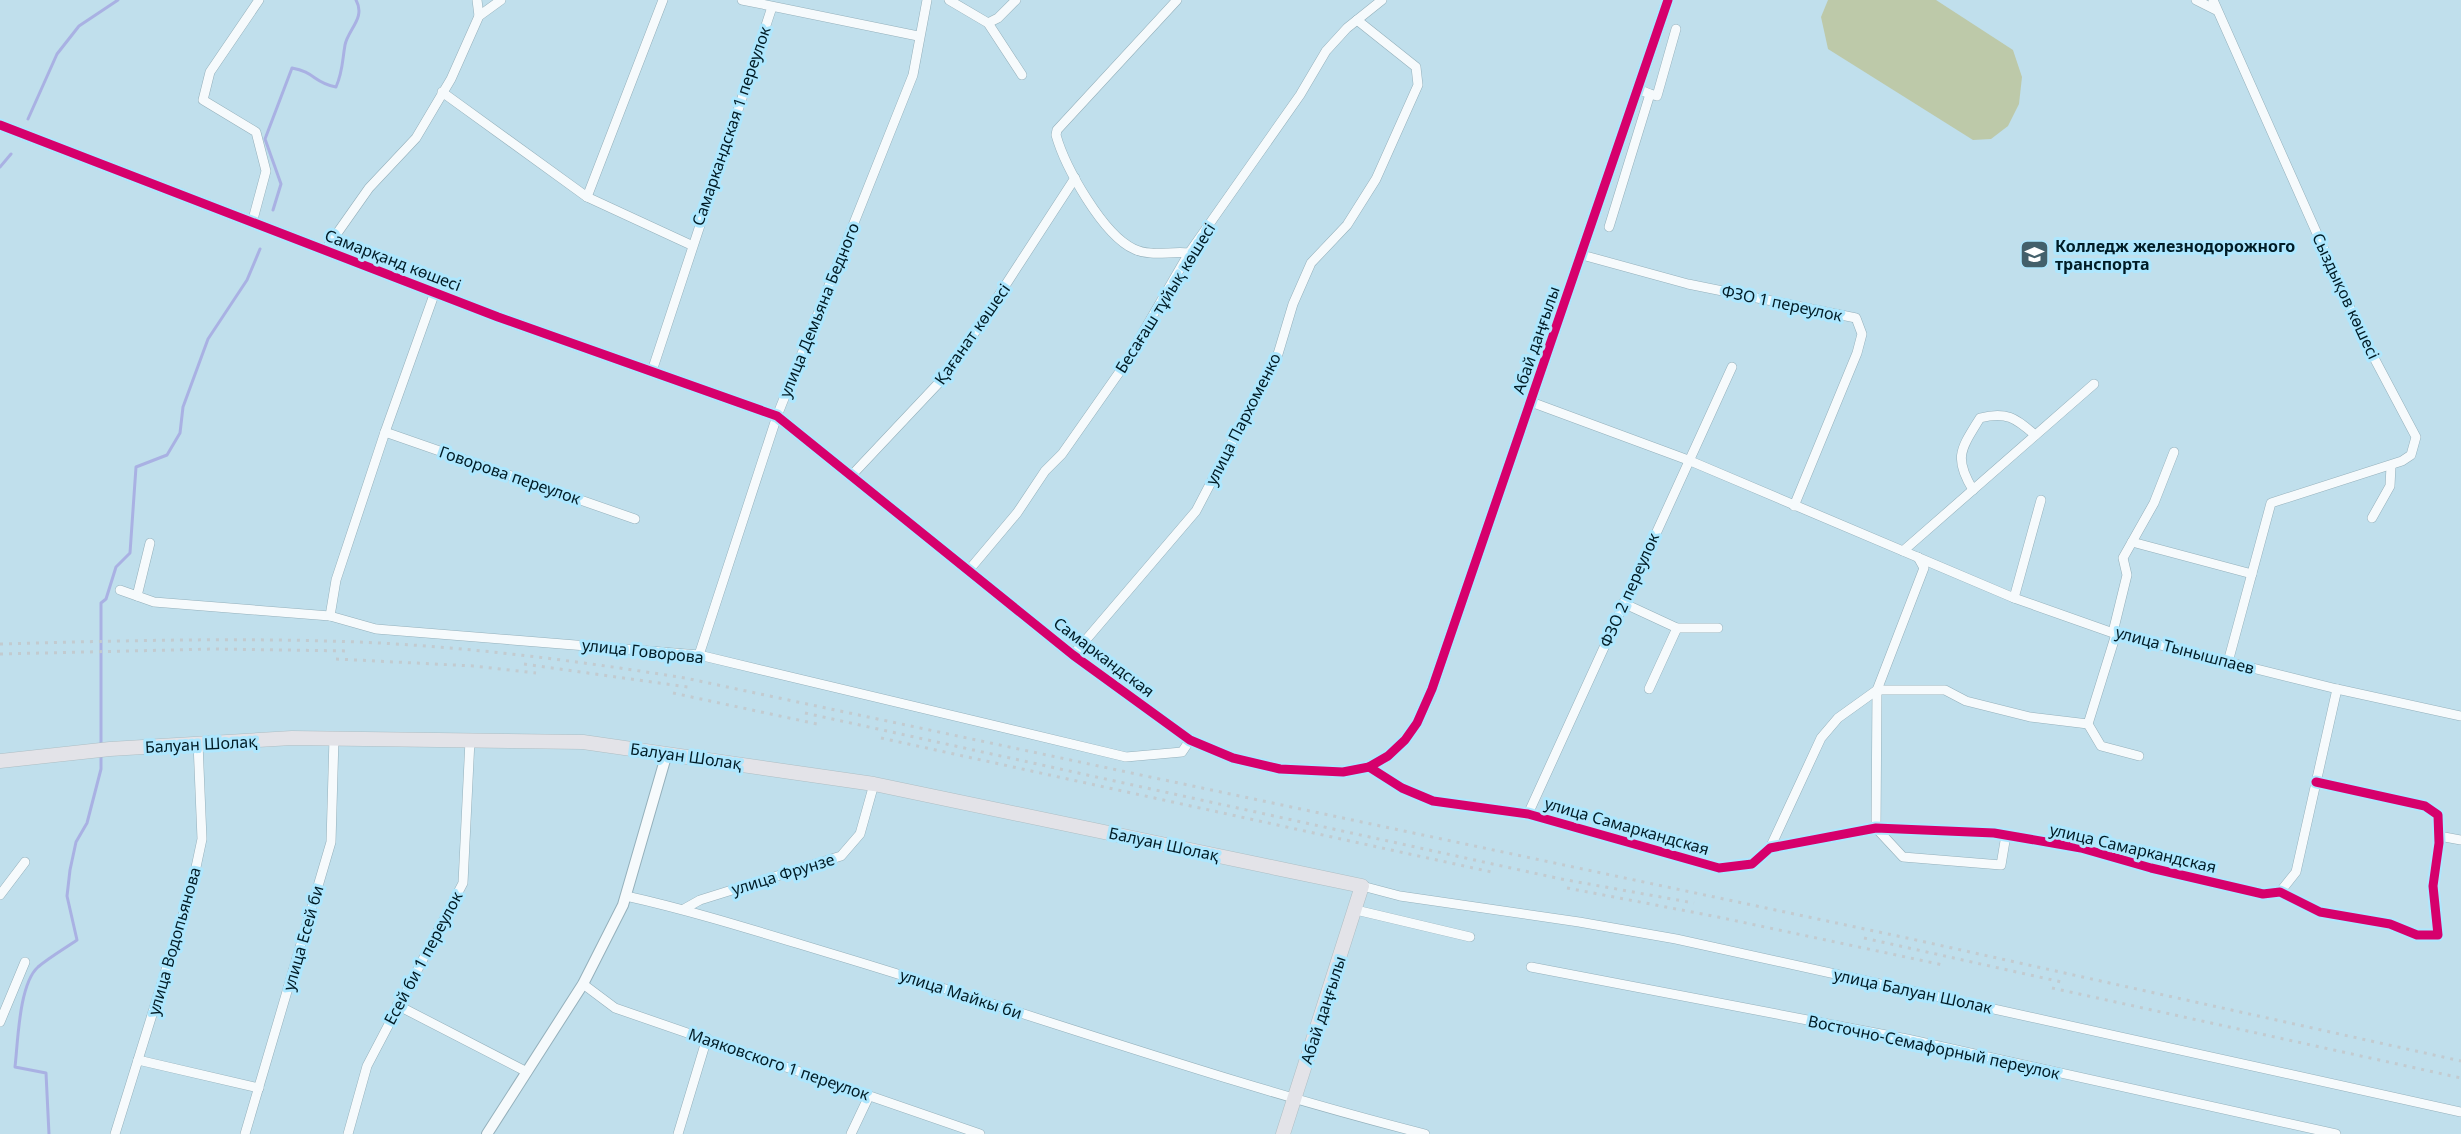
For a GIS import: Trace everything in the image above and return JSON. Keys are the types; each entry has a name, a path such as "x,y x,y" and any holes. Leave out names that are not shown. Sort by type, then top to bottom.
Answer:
{"main road":[{"name":"Балуан Шолақ","path":"0,761 198,743 334,738 583,742 874,784 1362,886"},
{"name":"Абай даңғылы","path":"1283,1134 1362,886"}],"street":[{"path":"252,222 266,171 256,132 203,100 210,72 259,0"},
{"path":"477,0 479,16"},
{"path":"326,249 369,188 416,138 451,79 479,16 501,0"},
{"path":"587,197 663,0"},
{"name":"Самаркандская 1 переулок","path":"742,0 918,36"},
{"name":"улица Демьяна Бедного","path":"699,655 777,416 913,75 918,36 927,0"},
{"path":"949,0 988,23 1022,75"},
{"path":"988,23 998,18 1016,0"},
{"path":"1177,0 1057,130 1058,143 1075,178 1101,218 1133,249 1149,254 1168,250 1189,253"},
{"name":"Бесағаш тұйық көшесі","path":"969,570 1017,513 1045,471 1062,454 1123,367 1189,253 1300,96 1326,51 1357,20 1382,0"},
{"name":"Абай даңғылы","path":"1431,689 1668,0"},
{"path":"2196,0 2216,10"},
{"name":"Сыздықов көшесі","path":"2213,0 2364,337 2415,437 2411,455 2391,466 2271,503 2252,574"},
{"name":"Самаркандская 1 переулок","path":"652,371 691,245 771,7"},
{"name":"улица Пархоменко","path":"1073,655 1196,511 1278,354 1293,304 1311,263 1347,225 1376,179 1400,130 1418,85 1416,67 1357,20"},
{"path":"1638,89 1657,96 1676,29"},
{"name":"Самаркандская 1 переулок","path":"442,92 587,197 691,245"},
{"path":"1609,227 1650,94"},
{"name":"Самарқанд көшесі","path":"0,125 435,292 777,416"},
{"name":"Қағанат көшесі","path":"850,476 949,372 1075,178"},
{"name":"ФЗО 1 переулок","path":"1582,255 1688,284 1856,318 1862,334 1857,353 1794,506"},
{"path":"330,616 336,580 435,292"},
{"name":"ФЗО 2 переулок","path":"1528,814 1732,367"},
{"path":"1903,551 2094,384"},
{"path":"1531,402 1688,460 1918,557 1924,568 1877,690 1876,828 1903,857 2001,865 2006,836"},
{"path":"1973,490 1962,471 1960,457 1980,418 1998,413 2020,421 2035,435"},
{"name":"Самаркандская","path":"777,416 1073,655 1190,740 1233,758 1280,769 1342,772 1369,767 1388,756 1405,740 1417,723 1431,689"},
{"name":"Говорова переулок","path":"385,432 635,519"},
{"path":"2139,756 2101,746 2088,724 2114,633 2127,575 2123,558 2154,503 2174,452"},
{"path":"2372,518 2390,486 2391,466"},
{"path":"2014,598 2041,500"},
{"path":"2132,542 2252,574 2228,662"},
{"path":"136,596 150,543"},
{"name":"улица Тынышпаев","path":"1918,557 2014,598 2114,633 2337,689 2461,716"},
{"name":"улица Говорова","path":"120,590 154,602 330,616 376,629 699,655 1126,756 1182,752 1190,740"},
{"path":"1623,603 1677,628 1718,628"},
{"path":"1649,689 1677,628"},
{"path":"2280,892 2296,872 2337,689"},
{"path":"1770,848 1821,738 1838,718 1877,690 1945,690 1966,701 2030,717 2088,724"},
{"name":"улица Есей би","path":"245,1134 331,842 334,738"},
{"name":"Есей би 1 переулок","path":"348,1134 367,1066 463,883 470,740"},
{"name":"улица Водопьянова","path":"115,1134 192,886 202,839 198,743"},
{"path":"487,1134 583,984 626,896 667,753"},
{"name":"улица Самаркандская","path":"1369,767 1402,788 1433,801 1528,814 1719,868 1752,864 1770,848 1876,828 1994,833 2081,848 2151,868 2263,894 2280,892 2320,912 2390,924 2417,935 2438,935 2433,886 2439,836"},
{"path":"2316,782 2425,806 2438,815 2439,836 2461,840"},
{"name":"улица Фрунзе","path":"684,909 700,900 841,856 860,834 874,784"},
{"path":"0,895 25,862"},
{"name":"улица Балуан Шолак","path":"1362,886 1400,896 1580,922 1676,939 2461,1112"},
{"name":"улица Майкы би","path":"626,896 684,909 937,985 1294,1100 1425,1134"},
{"path":"1356,910 1470,937"},
{"path":"0,1022 26,962"},
{"name":"Восточно-Семафорный переулок","path":"1531,966 1907,1039 2336,1134"},
{"name":"Маяковского 1 переулок","path":"583,984 615,1008 980,1134"},
{"path":"397,1005 527,1072"},
{"path":"678,1134 707,1038"},
{"path":"138,1060 259,1088"},
{"path":"851,1134 869,1096"}],"green space":[{"path":"1828,0 1936,0 2013,50 2022,77 2019,104 2008,126 1991,139 1973,140 1828,49 1821,17"}],"waterway":[{"path":"28,119 57,54 79,26 118,0"},
{"path":"273,210 281,184 265,139 292,68 336,87 345,45 358,18 359,6 356,0"},
{"path":"0,167 11,154"},
{"path":"101,745 101,603 106,599 116,567 130,553 136,467 167,455 180,433 183,407 208,339 247,280 260,249"},
{"path":"49,1134 46,1073 15,1067 20,1014 27,986 38,967 77,940 67,896 70,870 76,842 87,823 101,769 101,755"}],"railway":[{"path":"0,644 287,640 417,645 596,665 685,678 1907,938 2461,1061"},
{"path":"0,654 214,649 351,651"},
{"path":"336,659 474,666 536,673"},
{"path":"524,664 688,687"},
{"path":"673,693 817,724"},
{"path":"805,713 1561,879 1694,903"},
{"path":"881,738 1496,873"},
{"path":"1567,888 1718,917 1943,965"},
{"path":"1864,938 2066,983"},
{"path":"2052,988 2461,1078"}],"cycle path":[{"path":"0,125 498,317 777,416 1073,655 1190,740 1233,758 1280,769 1343,772 1369,767 1388,756 1405,740 1417,723 1432,689 1668,0"},
{"path":"1369,767 1402,788 1433,801 1528,814 1719,868 1752,864 1770,848 1876,828 1994,833 2081,848 2151,868 2263,894 2280,892 2320,912 2390,924 2417,935 2438,935 2433,886 2439,843 2438,815 2425,806 2316,782"}],"place":[{"name":"Колледж железнодорожного транспорта","path":"2034,255"}]}
